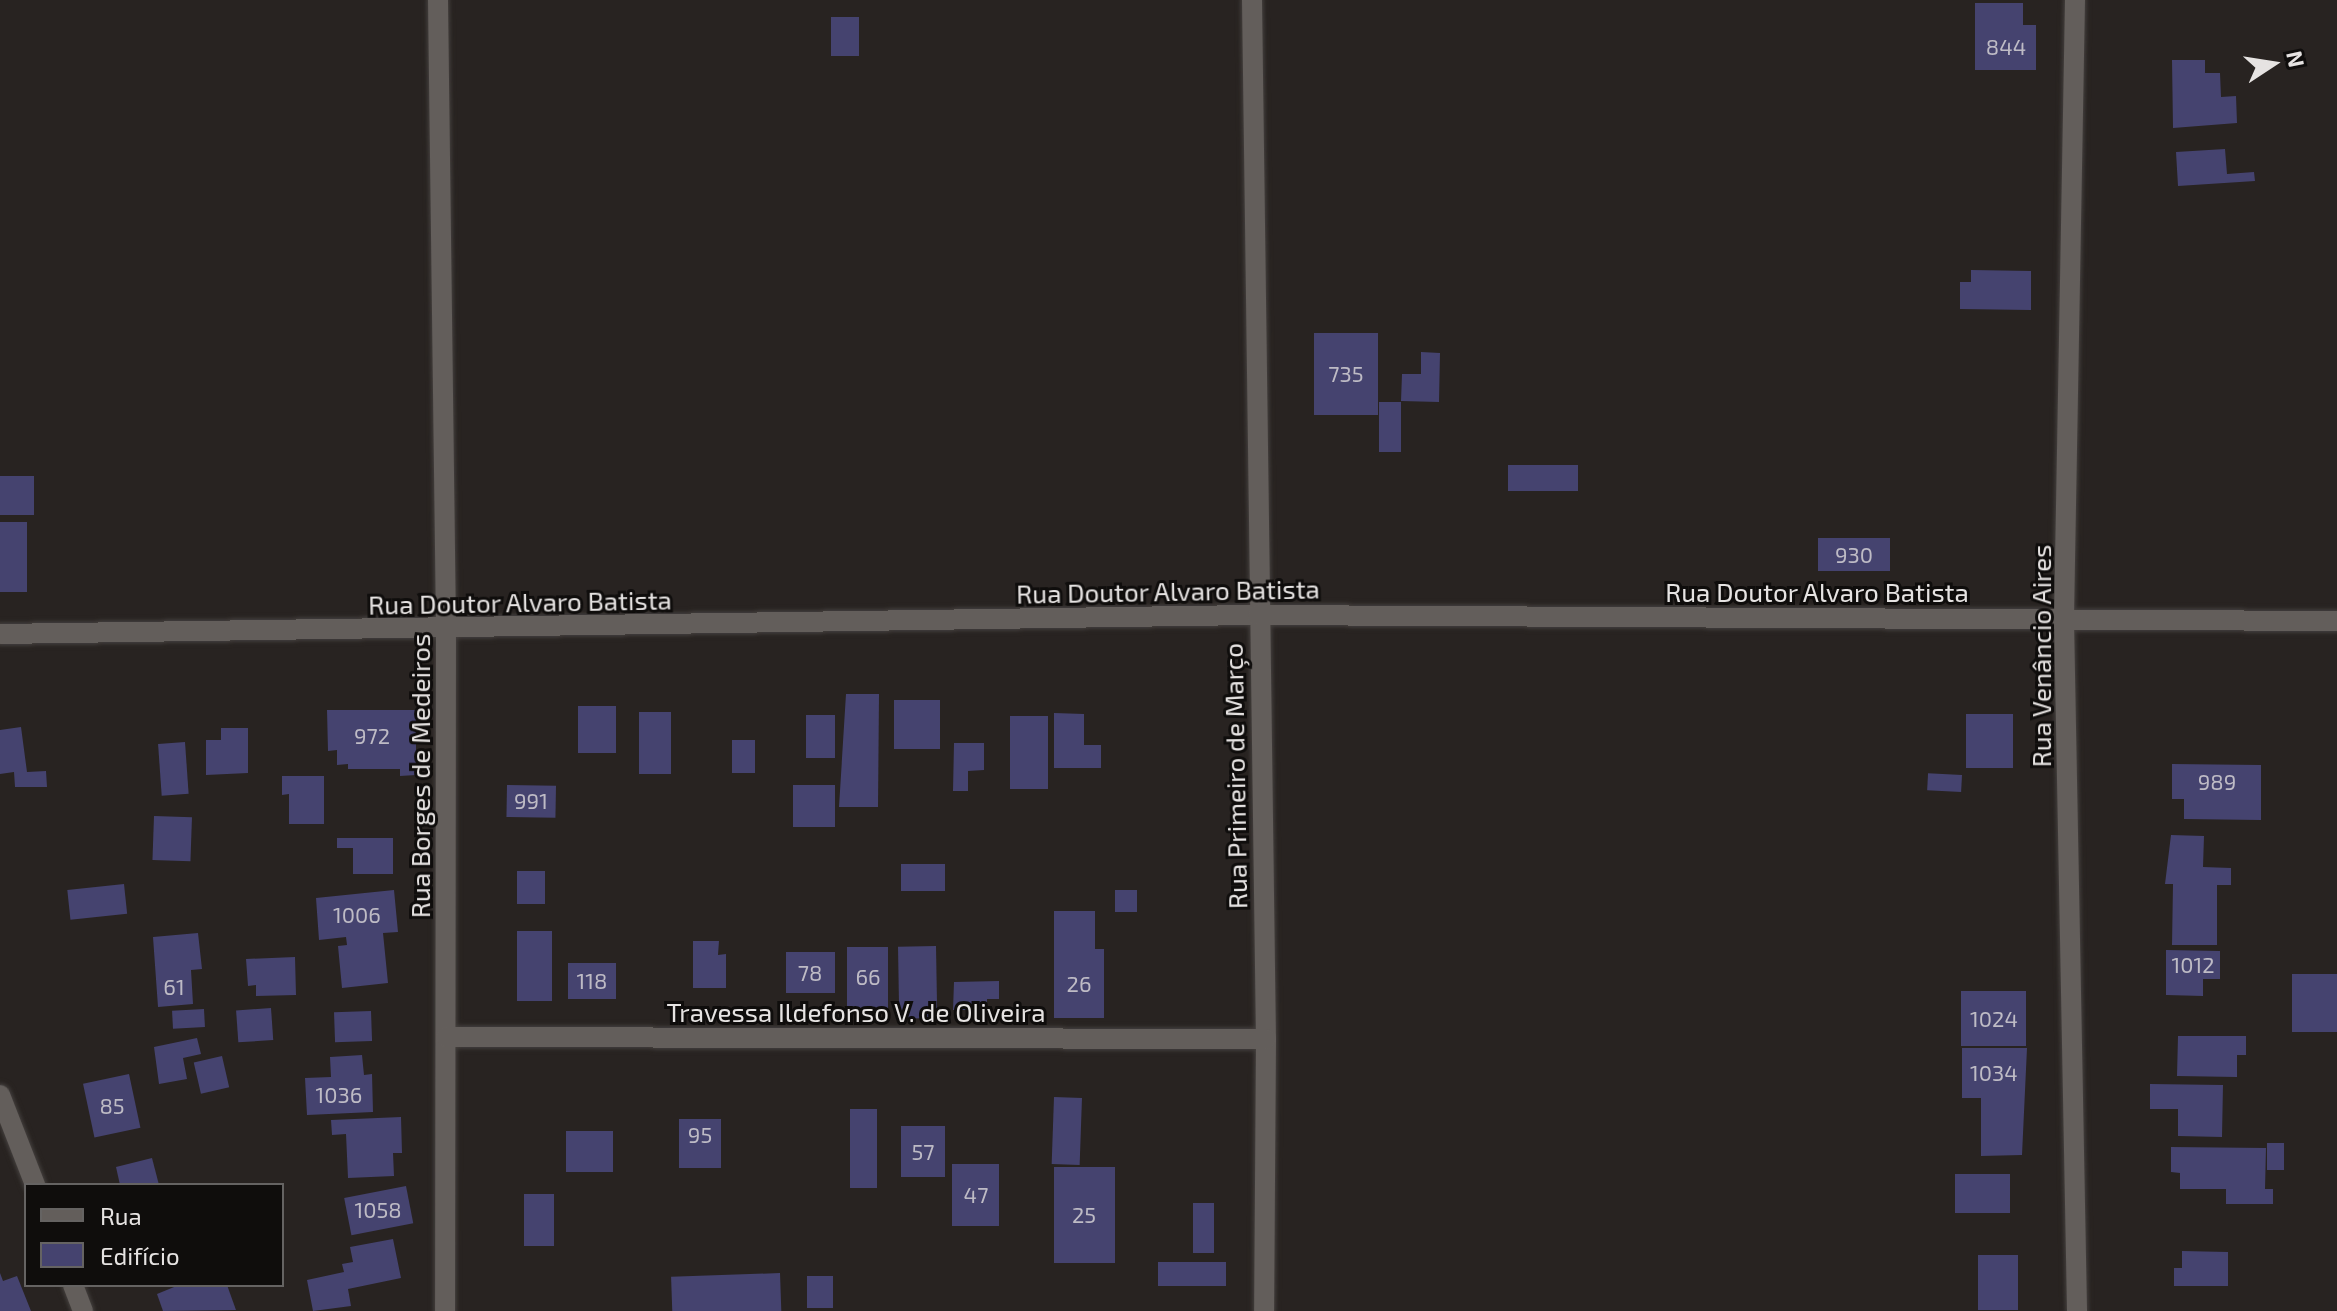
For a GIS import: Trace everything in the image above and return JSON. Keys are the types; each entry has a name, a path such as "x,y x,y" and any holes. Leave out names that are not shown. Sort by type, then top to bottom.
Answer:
{"street":[{"name":"Rua Borges de Medeiros","path":"438,0 446,630 445,1311"},
{"name":"Rua Primeiro de Março","path":"1252,0 1266,1039 1264,1311"},
{"name":"Rua Venâncio Aires","path":"2075,0 2064,620 2077,1311"},
{"name":"Rua Doutor Alvaro Batista","path":"0,634 446,630 1258,615 2337,621"},
{"name":"Travessa Ildefonso V. de Oliveira","path":"446,1037 1266,1039"},
{"path":"0,1095 34,1183"},
{"path":"74,1287 83,1311"}],"building":[{"path":"1975,3 2023,3 2023,25 2036,25 2036,70 1975,70"},
{"path":"831,17 859,17 859,56 831,56"},
{"path":"2172,60 2205,60 2205,73 2220,73 2221,97 2236,96 2237,123 2173,128"},
{"path":"2225,149 2227,174 2254,172 2255,181 2178,186 2176,152"},
{"path":"1971,270 2031,271 2031,310 1960,309 1960,282 1971,282"},
{"path":"1314,333 1378,333 1378,415 1314,415"},
{"path":"1421,352 1440,353 1439,402 1401,401 1402,374 1421,374"},
{"path":"1379,402 1401,402 1401,452 1379,452"},
{"path":"1508,465 1578,465 1578,491 1508,491"},
{"path":"0,476 34,476 34,515 0,515"},
{"path":"0,522 27,522 27,592 0,592"},
{"path":"1818,538 1890,538 1890,571 1818,571"},
{"path":"846,694 879,694 878,807 839,807"},
{"path":"894,700 940,700 940,749 894,749"},
{"path":"578,706 616,706 616,753 578,753"},
{"path":"327,710 416,710 416,775 400,776 400,769 348,769 348,764 337,765 337,750 328,751"},
{"path":"639,712 671,712 671,774 639,774"},
{"path":"1054,713 1084,714 1084,745 1101,745 1101,768 1054,768"},
{"path":"1966,714 2013,714 2013,768 1966,768"},
{"path":"806,715 835,715 835,758 806,758"},
{"path":"1010,716 1048,716 1048,789 1010,789"},
{"path":"21,727 27,772 46,771 47,787 15,787 14,772 0,774 0,730"},
{"path":"221,728 248,728 248,773 206,775 206,740 221,740"},
{"path":"732,740 755,740 755,773 732,773"},
{"path":"185,742 189,794 162,796 158,744"},
{"path":"954,743 984,743 984,770 968,771 968,791 953,791"},
{"path":"2172,764 2261,765 2261,820 2184,819 2184,799 2172,799"},
{"path":"1928,773 1962,775 1961,792 1927,790"},
{"path":"282,776 324,776 324,824 289,824 289,794 282,795"},
{"path":"507,785 556,786 555,818 506,817"},
{"path":"793,785 835,785 835,827 793,827"},
{"path":"154,816 192,817 190,861 152,860"},
{"path":"2171,835 2204,836 2203,867 2231,868 2231,885 2217,885 2217,945 2172,945 2173,884 2165,884"},
{"path":"337,838 393,838 393,874 353,874 353,848 337,848"},
{"path":"901,864 945,864 945,891 901,891"},
{"path":"517,871 545,871 545,904 517,904"},
{"path":"124,884 127,914 70,920 67,890"},
{"path":"394,890 398,932 383,933 388,983 342,988 338,946 347,945 346,937 319,940 316,898"},
{"path":"1115,890 1137,890 1137,912 1115,912"},
{"path":"1054,911 1095,911 1095,949 1104,949 1104,1018 1054,1018"},
{"path":"517,931 552,931 552,1001 517,1001"},
{"path":"198,933 202,969 191,970 193,1004 158,1007 153,937"},
{"path":"693,941 719,941 718,955 726,954 726,988 693,988"},
{"path":"936,946 937,1018 899,1019 898,947"},
{"path":"847,947 888,947 888,1008 847,1008"},
{"path":"2166,950 2220,951 2220,979 2203,979 2203,996 2166,995"},
{"path":"786,952 835,952 835,993 786,993"},
{"path":"295,957 296,995 256,996 256,985 248,986 246,959"},
{"path":"568,963 616,963 616,999 568,999"},
{"path":"2292,974 2337,974 2337,1032 2292,1032"},
{"path":"999,981 999,999 987,999 987,1010 953,1010 954,982"},
{"path":"1961,991 2026,991 2026,1046 1961,1046"},
{"path":"271,1008 273,1040 238,1042 236,1010"},
{"path":"204,1009 205,1027 173,1029 172,1011"},
{"path":"371,1011 372,1041 335,1042 334,1012"},
{"path":"2178,1036 2246,1036 2246,1055 2237,1055 2237,1077 2177,1076"},
{"path":"197,1038 201,1054 183,1058 187,1079 159,1084 154,1047"},
{"path":"1962,1048 2027,1048 2022,1155 1981,1156 1981,1098 1962,1098"},
{"path":"362,1055 364,1075 372,1074 373,1112 307,1115 305,1078 331,1077 330,1057"},
{"path":"222,1056 229,1087 201,1094 194,1063"},
{"path":"129,1074 140,1128 94,1138 83,1084"},
{"path":"2150,1084 2223,1085 2222,1137 2178,1136 2178,1109 2150,1109"},
{"path":"1054,1097 1082,1098 1080,1165 1052,1164"},
{"path":"850,1109 877,1109 877,1188 850,1188"},
{"path":"401,1117 402,1153 393,1153 394,1176 348,1178 346,1134 332,1135 331,1120"},
{"path":"679,1119 721,1119 721,1168 679,1168"},
{"path":"901,1126 945,1126 945,1177 901,1177"},
{"path":"566,1131 613,1131 613,1172 566,1172"},
{"path":"2267,1143 2284,1143 2284,1170 2267,1170"},
{"path":"2171,1147 2266,1148 2265,1189 2273,1189 2273,1204 2226,1204 2226,1189 2180,1189 2180,1173 2171,1172"},
{"path":"152,1158 158,1183 120,1183 116,1167"},
{"path":"952,1164 999,1164 999,1226 952,1226"},
{"path":"1054,1167 1115,1167 1115,1263 1054,1263"},
{"path":"1955,1174 2010,1174 2010,1213 1955,1213"},
{"path":"406,1186 413,1223 351,1235 344,1198"},
{"path":"524,1194 554,1194 554,1246 524,1246"},
{"path":"1193,1203 1214,1203 1214,1253 1193,1253"},
{"path":"393,1239 401,1278 348,1289 351,1306 313,1311 307,1280 344,1272 342,1264 353,1262 350,1247"},
{"path":"2182,1251 2228,1252 2228,1286 2174,1286 2174,1268 2182,1268"},
{"path":"1978,1255 2018,1255 2018,1310 1978,1310"},
{"path":"1158,1262 1226,1262 1226,1286 1158,1286"},
{"path":"0,1273 3,1281 17,1276 31,1311 0,1311"},
{"path":"780,1273 781,1311 672,1311 671,1277"},
{"path":"807,1276 833,1276 833,1308 807,1308"},
{"path":"174,1287 228,1287 236,1310 163,1311 157,1294"}]}
